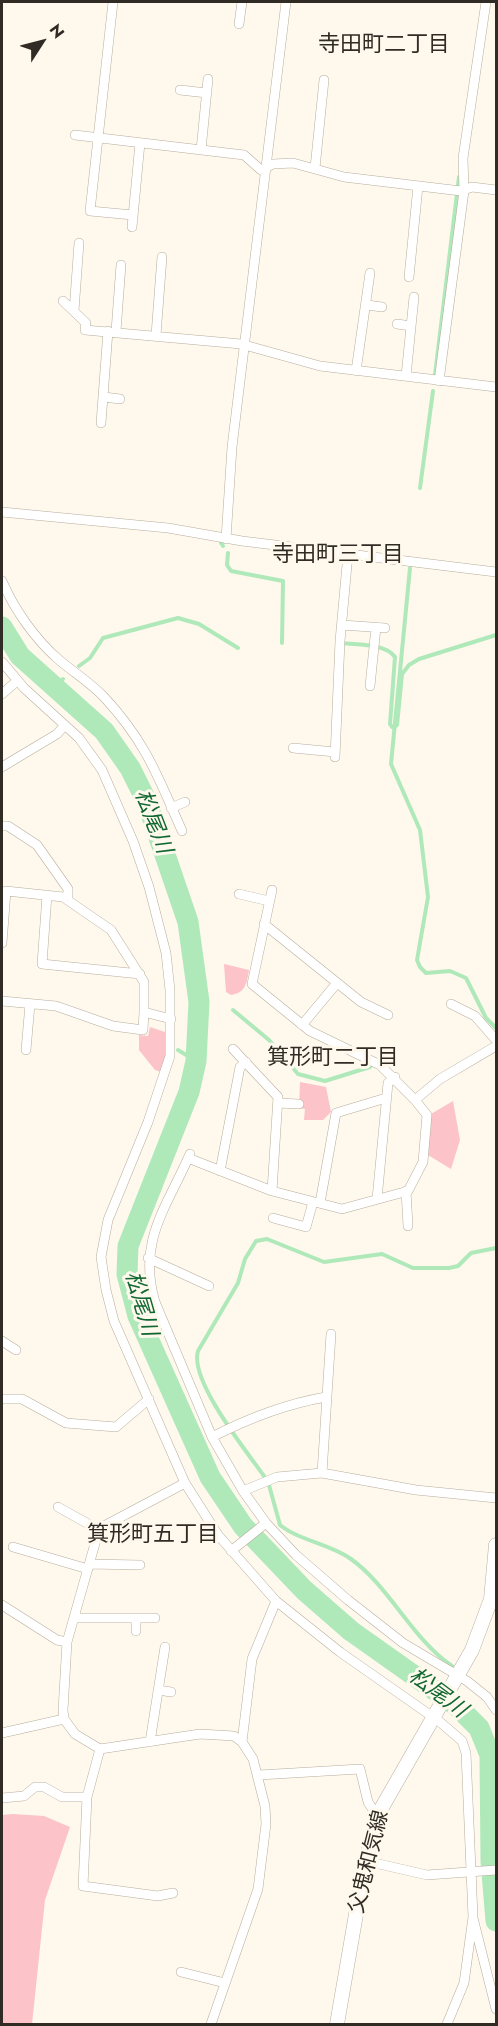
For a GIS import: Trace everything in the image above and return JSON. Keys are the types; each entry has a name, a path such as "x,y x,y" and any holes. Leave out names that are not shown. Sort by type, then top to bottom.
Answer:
{"main road":[{"name":"父鬼和気線","path":"337,2025 366,1861 377,1816 492,1614 496,1545"}],"street":[{"path":"113,2 107,107 98,138 90,211 133,215"},
{"path":"239,24 242,2"},
{"path":"226,539 232,447 286,2"},
{"path":"439,381 463,158 486,2"},
{"path":"201,150 208,79"},
{"path":"315,168 324,80"},
{"path":"180,90 207,93"},
{"path":"75,135 244,155 261,170 293,163 345,177 460,191 472,187 496,190"},
{"path":"132,227 140,143"},
{"path":"409,277 418,186"},
{"path":"74,311 79,243"},
{"path":"156,335 162,257"},
{"path":"101,423 121,265"},
{"path":"356,371 370,273"},
{"path":"406,376 414,297"},
{"path":"63,301 86,323 85,330 156,335 245,346 320,366 496,387"},
{"path":"367,305 382,307"},
{"path":"396,324 411,326"},
{"path":"104,397 120,399"},
{"path":"2,512 168,528 226,539 496,572"},
{"path":"293,748 335,755 348,554"},
{"path":"2,581 18,610 57,659 102,695 130,727 153,762 182,831"},
{"path":"342,625 380,627 374,647 370,686"},
{"path":"2,663 17,681 79,738 102,770 133,841 166,953 171,1019 170,1056 166,1073 108,1220 101,1257 114,1321 185,1483 218,1535 276,1601 340,1652 434,1715 462,1741 466,1753 473,1917 464,1983 447,2025"},
{"path":"372,676 382,677"},
{"path":"2,694 17,681"},
{"path":"2,767 57,734 65,725"},
{"path":"171,808 185,802"},
{"path":"2,826 8,826 37,844 68,889 68,900"},
{"path":"272,890 252,984 302,1025 380,1065 395,1077 427,1114 423,1162 406,1191 408,1226"},
{"path":"2,943 4,891 47,895 68,900 111,930 140,974 144,982 143,1030 113,1026 56,1006 2,1001"},
{"path":"239,894 269,901"},
{"path":"47,895 42,964 140,974"},
{"path":"264,924 361,1002 388,1015"},
{"path":"302,1025 337,983"},
{"path":"26,1050 30,1004"},
{"path":"451,1004 475,1016 496,1040"},
{"path":"144,1012 171,1019"},
{"path":"415,1100 440,1079 496,1046"},
{"path":"233,1049 278,1098 272,1191"},
{"path":"220,1171 240,1067 246,1062"},
{"path":"377,1198 388,1083 395,1077"},
{"path":"273,1218 306,1227 317,1202 336,1113 386,1098"},
{"path":"278,1103 299,1104"},
{"path":"406,1191 342,1209 272,1191 189,1156 154,1232 148,1258 148,1279 155,1302 212,1437 265,1524 296,1555 348,1600 403,1643 487,1697 496,1710"},
{"path":"148,1258 209,1286"},
{"path":"322,1473 331,1334"},
{"path":"2,1341 16,1350"},
{"path":"212,1437 296,1402 326,1397"},
{"path":"2,1399 22,1399 66,1423 116,1427 149,1399"},
{"path":"243,1491 277,1477 322,1473 416,1490 496,1498"},
{"path":"185,1483 99,1530 67,1642 64,1719 75,1734 100,1749 200,1734 234,1736 242,1742 254,1759 259,1775 266,1824 258,1889 211,2025"},
{"path":"58,1506 99,1530"},
{"path":"233,1550 265,1524"},
{"path":"13,1547 88,1566 140,1565"},
{"path":"22,1562 25,1551"},
{"path":"242,1742 252,1659 276,1601"},
{"path":"16,1613 21,1604"},
{"path":"2,1605 57,1640 67,1642"},
{"path":"74,1618 155,1618"},
{"path":"136,1618 136,1631"},
{"path":"150,1742 165,1647"},
{"path":"158,1690 171,1692"},
{"path":"3,1721 4,1733 64,1719"},
{"path":"100,1749 87,1797 83,1886 158,1896 173,1893"},
{"path":"259,1775 360,1769 368,1802 377,1816"},
{"path":"2,1798 24,1796 35,1787 45,1787 62,1797 87,1797"},
{"path":"366,1861 427,1875 471,1870 496,1870"},
{"path":"473,1917 496,2009"},
{"path":"181,1972 225,1983"},
{"path":"190,1986 192,1975"}],"shaded area":[{"path":"224,964 249,970 245,986 236,994 231,995 226,992"},
{"path":"150,1027 165,1032 165,1045 169,1046 161,1072 155,1070 139,1050 139,1035 148,1036"},
{"path":"300,1082 326,1087 331,1112 323,1120 304,1120 305,1109 299,1108"},
{"path":"453,1101 460,1140 451,1169 428,1155 431,1114"},
{"path":"2,1815 44,1816 70,1827 45,1900 32,2024 2,2024"}],"waterway":[{"path":"435,375 459,177"},
{"path":"420,488 433,391"},
{"path":"228,553 227,565 231,571 283,581 282,643"},
{"path":"410,568 391,764 420,830 428,897 417,960 426,973 450,971 466,978 486,1018 496,1028"},
{"path":"79,666 90,658 103,638 178,618 199,624 238,648"},
{"name":"松尾川","path":"2,627 20,656 104,731 130,768 147,802 188,922 199,1002 196,1061 189,1092 128,1246 127,1274 138,1316 210,1477 243,1526 304,1590 351,1631 457,1706 479,1728 490,1755 491,1861 496,1921"},
{"path":"394,727 397,725 402,674 409,665 419,659 496,635"},
{"path":"342,643 378,647 391,652 395,657 390,724 392,727"},
{"path":"55,686 63,679"},
{"path":"233,1010 269,1040 298,1074 325,1081 370,1067"},
{"path":"178,1050 196,1061"},
{"path":"264,1476 233,1434 210,1397 198,1364 198,1351 238,1283 245,1259 256,1241 267,1239 324,1262 382,1254 413,1268 458,1266 471,1253 496,1248"},
{"path":"269,1485 280,1525 351,1559 378,1584 425,1642 452,1666"}],"district":[{"name":"寺田町二丁目","path":"384,46"},
{"name":"寺田町三丁目","path":"338,556"},
{"name":"箕形町二丁目","path":"333,1059"},
{"name":"箕形町五丁目","path":"153,1536"}]}
